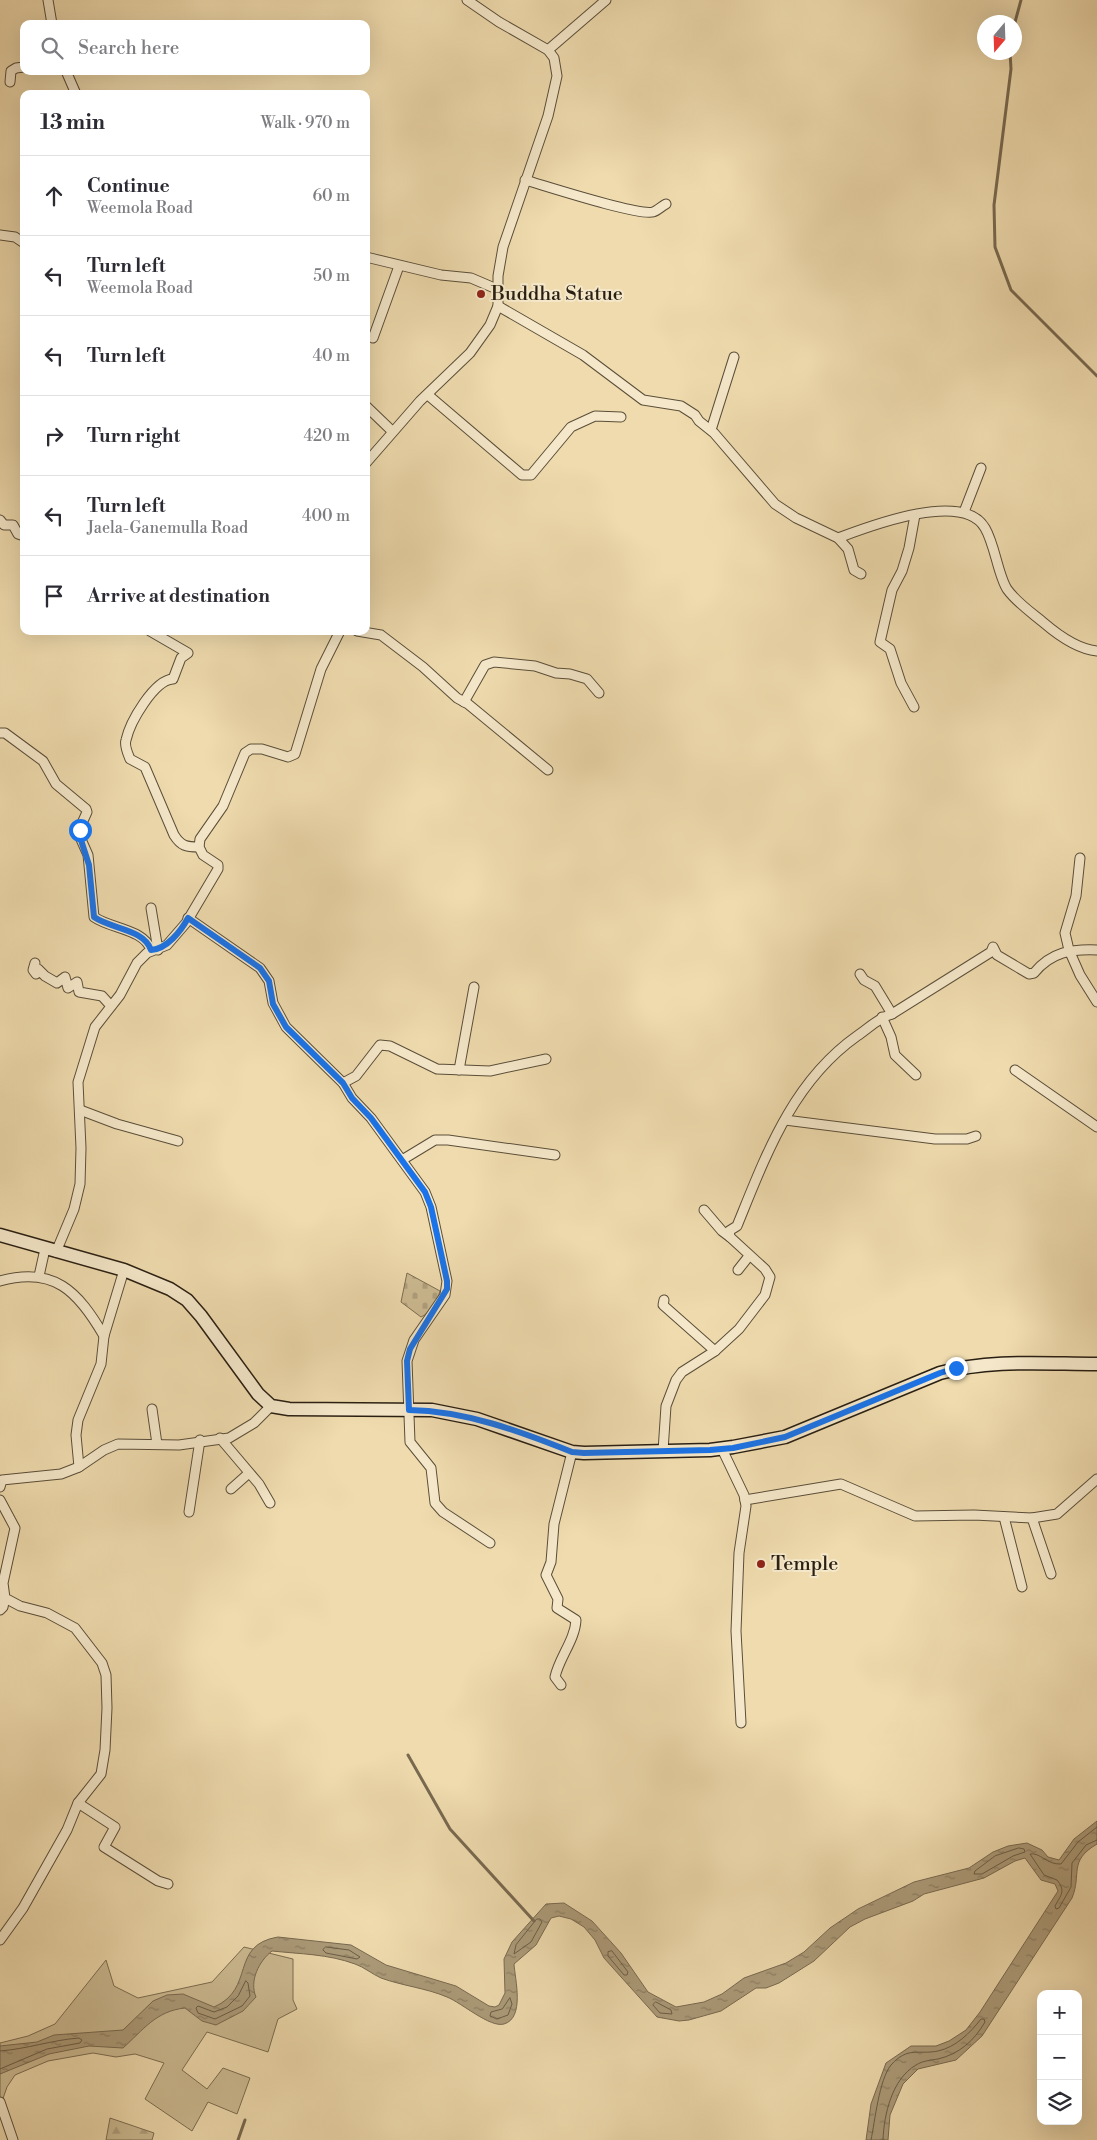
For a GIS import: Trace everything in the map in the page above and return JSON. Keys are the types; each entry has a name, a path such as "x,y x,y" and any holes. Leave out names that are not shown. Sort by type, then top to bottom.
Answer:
{"main road":[{"path":"0,1235 124,1270 170,1289 187,1300 201,1316 258,1394 270,1406 289,1409 432,1410 477,1419 572,1452 599,1454 722,1448 785,1437 956,1368 1008,1363 1097,1364"}],"street":[{"path":"48,0 51,20"},
{"path":"370,458 392,431 476,346 490,325 498,306 499,267 525,180 548,116 557,76 554,58 548,50 499,22 467,0"},
{"path":"548,50 606,0"},
{"path":"10,82 11,71 20,68"},
{"path":"68,75 74,90"},
{"path":"525,180 607,204 646,212 653,212 666,204"},
{"path":"0,235 15,237 20,240"},
{"path":"370,258 399,266 471,278 499,290"},
{"path":"374,338 399,266"},
{"path":"498,306 554,337 643,400 681,406 695,414 698,421 711,430 775,504 796,518 838,538 848,549 854,570 861,574"},
{"path":"711,430 734,357"},
{"path":"428,394 526,476 531,475 571,427 595,416 621,417"},
{"path":"370,410 392,431"},
{"path":"964,512 981,468"},
{"path":"838,538 877,524 915,515 940,511 964,512 985,527 1007,589 1019,602 1055,632 1073,643 1097,650"},
{"path":"914,707 902,684 890,650 880,642 892,590 902,571 909,548 915,515"},
{"path":"0,520 4,525 13,525 20,535"},
{"path":"370,633 381,635 423,667 548,770"},
{"path":"157,635 188,653 181,658 173,679 160,683 146,702 132,724 125,742 130,760 145,767 174,836 180,844 186,847 199,847"},
{"path":"39,1276 74,1209 80,1184 78,1082 89,1042 95,1028 120,995 137,963 155,950 167,945 188,918 218,869 218,865 203,855 199,847 200,838 223,806 231,791 245,753 251,749 288,757 295,754 321,669 338,635"},
{"path":"464,702 485,665 494,662 535,666 587,679 599,693"},
{"path":"0,733 6,733 43,761 56,784 86,808 87,812 80,830 80,837 88,855 94,917 141,937 155,950"},
{"path":"1080,858 1076,896 1065,934 1069,950 1086,987 1097,1002"},
{"path":"151,908 155,950"},
{"path":"188,918 260,968 269,981 273,1004 286,1027 343,1083 352,1098 371,1118 425,1192 431,1207 447,1281 445,1296 410,1349 407,1361 410,1442 431,1468 435,1503 443,1512 490,1543"},
{"path":"730,1237 729,1231 736,1226 770,1143 800,1095 834,1054 882,1017 892,1014 991,952 994,947 996,955 1029,974 1034,973 1042,963 1069,950 1097,950"},
{"path":"35,963 32,970 36,974 38,969 44,976 57,983 65,977 68,988 77,982 79,992 102,996 111,1006"},
{"path":"860,974 864,980 876,986 892,1014"},
{"path":"459,1070 474,987"},
{"path":"882,1017 891,1037 895,1056 916,1075"},
{"path":"343,1083 356,1076 380,1045 390,1046 436,1069 490,1071 546,1059"},
{"path":"1015,1070 1097,1127"},
{"path":"80,1110 117,1124 178,1141"},
{"path":"785,1120 935,1139 976,1136"},
{"path":"402,1160 434,1140 448,1140 554,1155"},
{"path":"662,1452 666,1406 676,1380 682,1372 715,1351 739,1329 765,1295 770,1277 765,1269 722,1231 704,1210"},
{"path":"738,1270 749,1256"},
{"path":"80,1467 76,1435 78,1420 101,1364 104,1336 124,1270"},
{"path":"0,1281 39,1276 60,1285 75,1296 93,1318 104,1336"},
{"path":"664,1300 662,1305 715,1351"},
{"path":"0,1488 2,1480 61,1474 80,1467 104,1450 118,1444 179,1445 200,1440 229,1438 254,1423 270,1406"},
{"path":"152,1409 157,1444"},
{"path":"220,1438 259,1484 270,1503"},
{"path":"189,1512 200,1440"},
{"path":"722,1448 745,1500 736,1632 741,1722"},
{"path":"561,1685 555,1677 558,1664 576,1629 576,1620 557,1608 558,1599 546,1575 551,1562 554,1524 572,1452"},
{"path":"230,1489 248,1473"},
{"path":"745,1500 841,1484 915,1516 1032,1518 1057,1514 1097,1479"},
{"path":"0,1500 15,1528 3,1583 3,1607 0,1610"},
{"path":"1004,1517 1022,1587"},
{"path":"1032,1518 1051,1574"},
{"path":"0,1940 23,1908 74,1818 78,1803 101,1774 105,1750 106,1675 102,1663 75,1628 47,1613 20,1606 2,1598"},
{"path":"78,1803 116,1828 104,1847 158,1881 168,1884"},
{"path":"0,2102 13,2140"}],"green space":[{"path":"407,1273 440,1291 433,1306 421,1317 401,1302"},
{"path":"244,1947 293,1959 293,2000 297,2009 278,2019 268,2052 207,2032 182,2070 207,2089 223,2068 250,2078 237,2114 208,2102 192,2131 145,2099 164,2063 135,2054 116,2057 93,2053 48,2061 15,2075 7,2087 0,2107 0,2043 28,2036 55,2024 106,1960 114,1986 138,1998 212,1982"},
{"path":"110,2118 154,2133 152,2140 106,2140"}],"water":[{"path":"1097,1821 1097,1844 1082,1856 1079,1862 1072,1898 982,2036 956,2060 918,2069 903,2084 890,2115 888,2140 866,2140 871,2104 886,2063 911,2046 936,2046 949,2041 966,2030 980,2012 1058,1891 1055,1884 1041,1880 1025,1858 1015,1861 984,1878 924,1894 913,1901 865,1919 850,1927 814,1961 779,1983 766,1988 756,1988 721,2011 689,2020 679,2021 657,2017 604,1958 595,1940 584,1927 571,1919 559,1916 551,1918 536,1945 514,1964 517,2006 515,2014 504,2024 484,2019 447,1997 381,1978 358,1965 335,1958 272,1951 263,1960 256,1972 254,1991 256,1997 243,2011 216,2025 202,2021 185,2008 175,2010 151,2022 123,2048 89,2046 49,2054 0,2074 0,2046 37,2042 54,2035 123,2030 153,2001 167,1995 183,1994 214,2007 227,1999 235,1990 247,1958 253,1949 263,1942 278,1937 351,1945 386,1965 456,1986 489,2006 495,2007 499,2005 505,1993 504,1959 512,1942 546,1904 564,1903 592,1921 621,1953 648,1992 676,2007 704,2002 722,1994 744,1978 786,1963 804,1952 830,1928 858,1909 914,1882 969,1868 993,1852 1008,1846 1027,1843 1042,1850 1048,1857 1059,1860 1074,1839"}],"waterway":[{"path":"1017,15 1021,0"},
{"path":"1010,60 1011,69 994,205 995,247 1011,290 1097,376"},
{"path":"408,1755 450,1829 534,1921"},
{"path":"238,2140 245,2120"}],"place":[{"name":"Buddha Statue","path":"481,294"},
{"name":"Temple","path":"761,1564"}],"route":[{"path":"80,830 80,837 88,855 94,917 99,921 141,937 149,943 151,950 158,950 167,945 188,918 260,968 269,981 273,1004 286,1027 343,1083 352,1098 371,1118 425,1192 431,1207 447,1281 447,1289 445,1296 414,1340 410,1349 407,1361 409,1410 432,1410 477,1419 572,1452 599,1454 710,1450 733,1448 785,1437 956,1368"}]}
